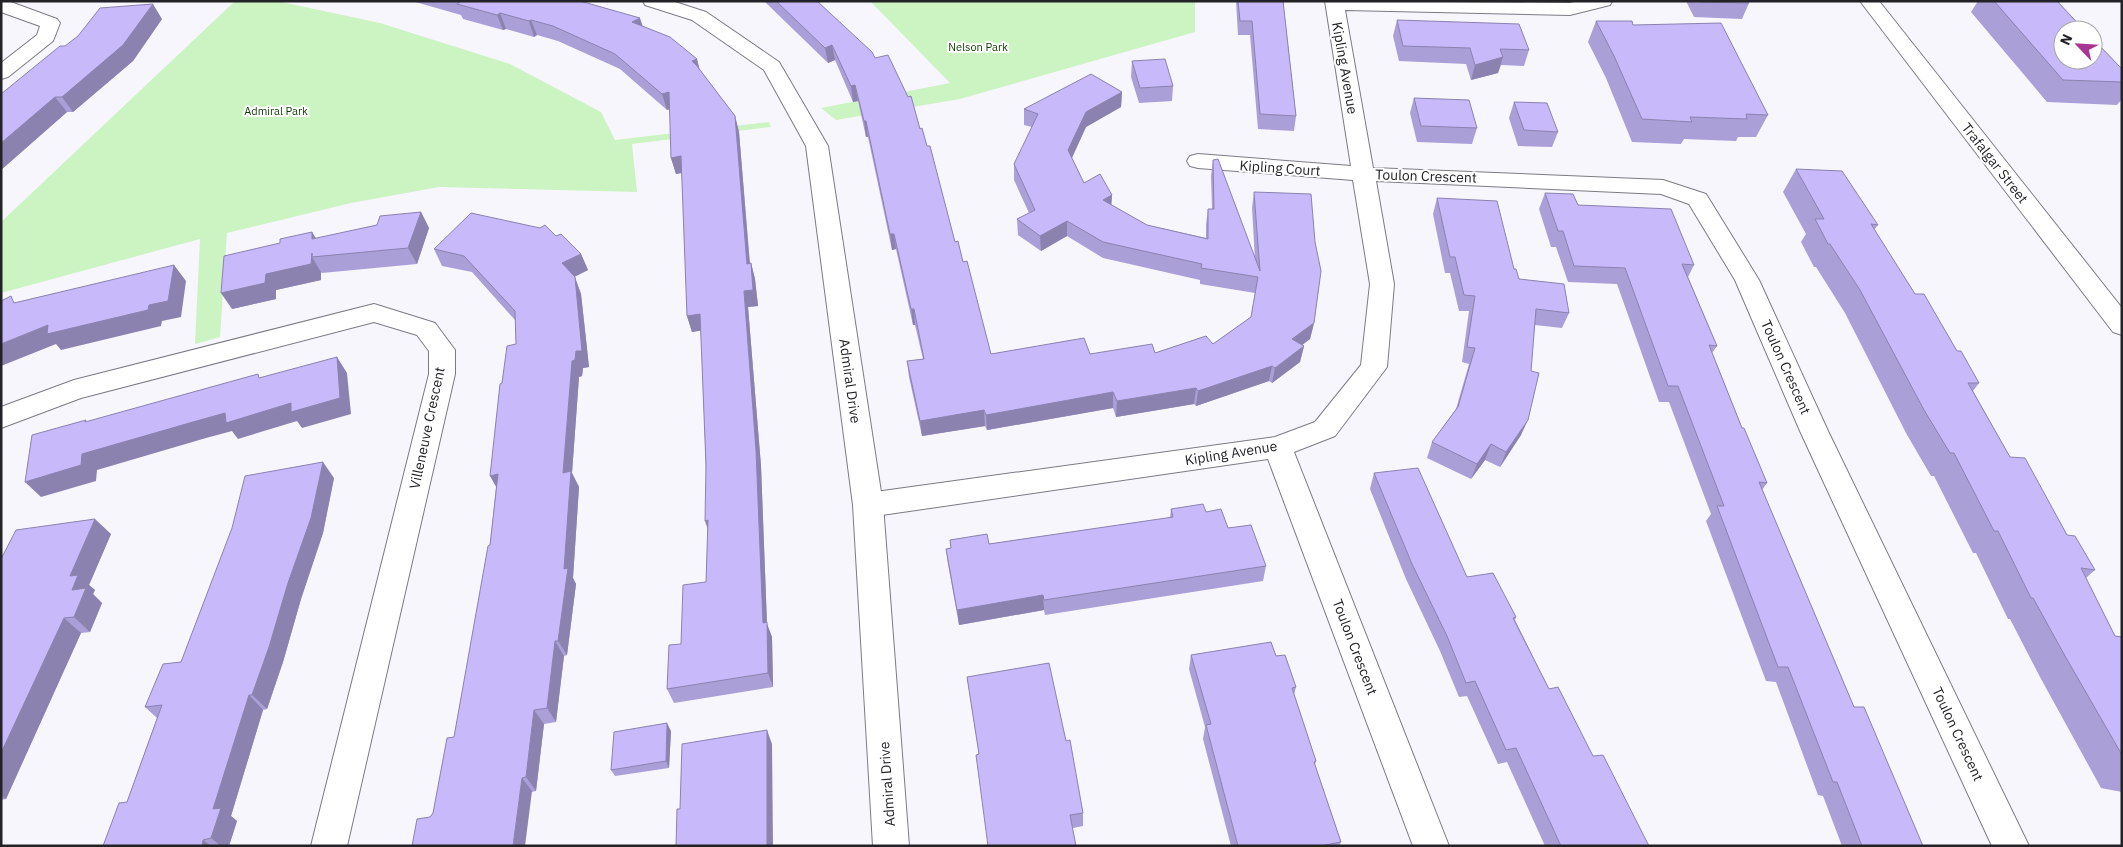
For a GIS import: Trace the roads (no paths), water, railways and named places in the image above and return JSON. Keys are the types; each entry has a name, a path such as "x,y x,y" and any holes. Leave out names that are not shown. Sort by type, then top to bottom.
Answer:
{"street":[{"name":"Admiral Drive","path":"652,1 698,16 772,66 817,146 868,505 891,846"},
{"path":"1334,3 1570,9 1603,1"},
{"name":"Trafalgar Street","path":"1869,1 2122,326"},
{"name":"Kipling Avenue","path":"868,505 1278,448 1325,429 1374,367 1382,284 1334,3"},
{"path":"1,5 50,23 46,37 1,73"},
{"name":"Kipling Court","path":"1198,162 1362,174"},
{"name":"Toulon Crescent","path":"1362,174 1663,187 1698,198 1747,280 1814,431 2011,846"},
{"name":"Villeneuve Crescent","path":"1,418 74,390 374,313 426,329 442,350 442,374 329,846"},
{"name":"Toulon Crescent","path":"1278,448 1431,846"}],"park label":[{"name":"Nelson Park","path":"978,47"},
{"name":"Admiral Park","path":"276,111"}]}
